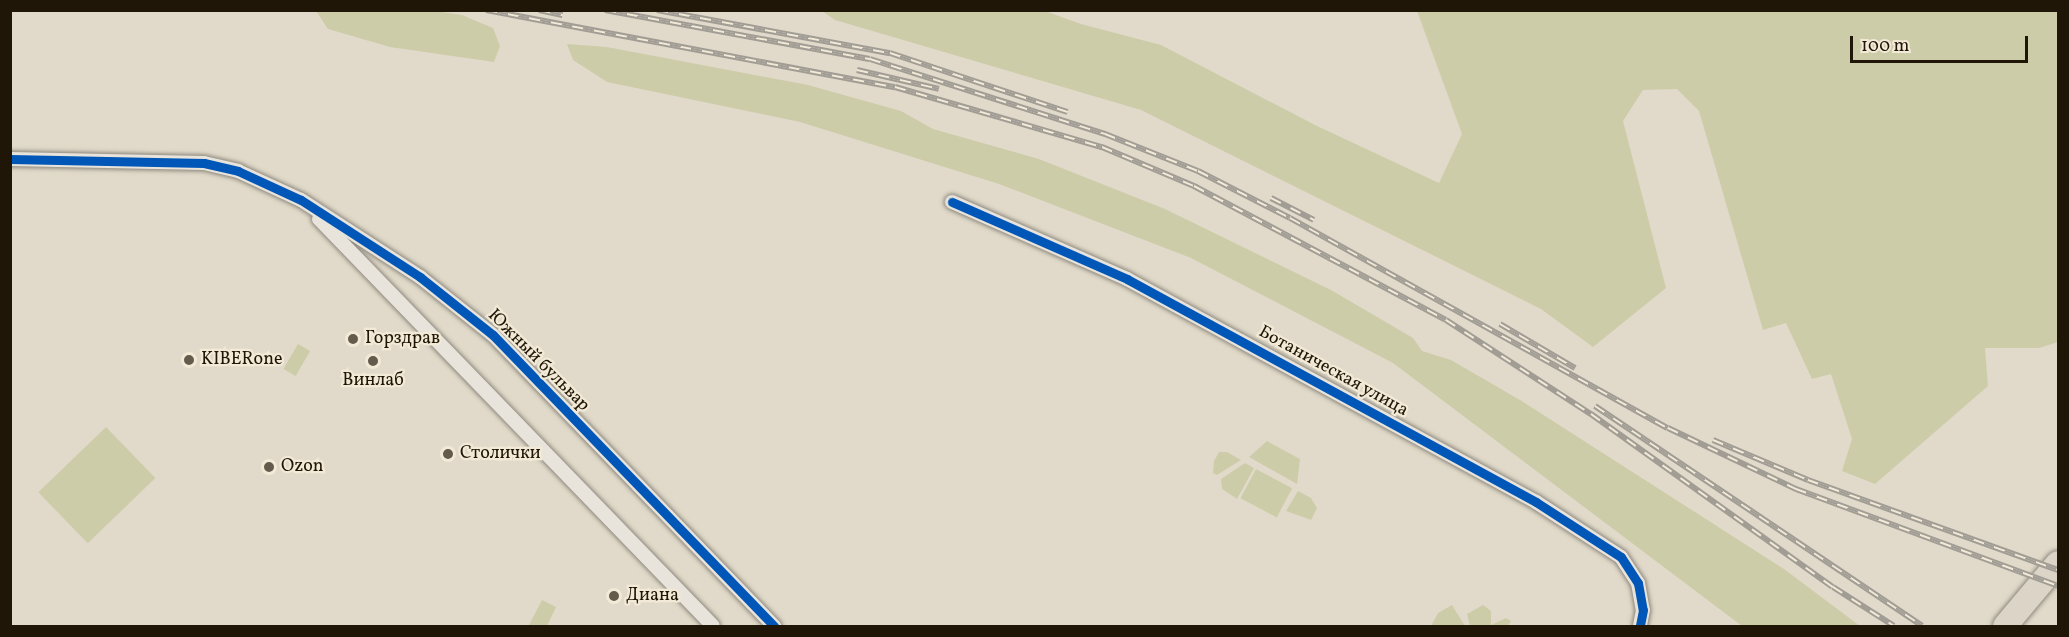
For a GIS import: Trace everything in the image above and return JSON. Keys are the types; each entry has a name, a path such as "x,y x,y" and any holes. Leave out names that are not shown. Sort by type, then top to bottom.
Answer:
{"highway":[{"path":"2005,627 2058,563"}],"street":[{"name":"Южный бульвар","path":"10,159 204,163 238,171 301,200 420,277 493,335 774,627"},
{"name":"Южный бульвар","path":"301,200 713,627"},
{"name":"Ботаническая улица","path":"952,202 1127,279 1536,502 1621,557 1638,583 1643,610 1640,627"}],"green space":[{"path":"316,11 435,11 462,15 493,28 500,46 494,62 390,47 328,29"},
{"path":"822,11 1045,11 1081,24 1161,45 1315,125 1439,183 1462,134 1417,11 2058,11 2058,342 2039,348 1985,348 1988,386 1875,484 1842,471 1852,439 1831,374 1812,379 1786,323 1763,330 1699,111 1677,89 1643,90 1623,121 1666,288 1593,347 1541,309 1141,110 835,20"},
{"path":"567,44 607,47 808,85 901,111 933,129 1039,159 1165,209 1331,290 1413,338 1422,351 1451,360 1520,400 1784,569 1860,626 1742,626 1393,363 1191,258 999,184 800,122 607,82 573,60"},
{"path":"298,344 310,351 296,376 284,369"},
{"path":"106,427 155,478 88,543 38,492"},
{"path":"1267,441 1300,459 1297,484 1249,457"},
{"path":"1219,452 1227,452 1241,460 1217,475 1213,473 1214,461"},
{"path":"1245,463 1254,468 1237,499 1222,489 1221,479"},
{"path":"1256,469 1292,488 1277,517 1241,498"},
{"path":"1298,491 1311,498 1317,508 1311,520 1286,511"},
{"path":"542,600 556,607 547,626 529,625"},
{"path":"1452,605 1465,626 1431,626 1438,613"},
{"path":"1483,605 1491,611 1491,625 1506,618 1511,621 1508,626 1470,626 1467,614"}],"railway":[{"path":"486,10 895,87 1102,147 1194,186 1446,320 1591,414 1833,587 1894,626"},
{"path":"539,10 562,15"},
{"path":"605,10 870,59 1105,134 1198,171 1290,218 1668,428 1796,489 2058,586"},
{"path":"657,10 890,53 1067,112"},
{"path":"857,70 939,89"},
{"path":"1271,198 1314,220"},
{"path":"1500,324 1575,368"},
{"path":"1595,406 1922,626"},
{"path":"1713,440 1808,480 2058,570"}],"cycle path":[{"path":"10,159 204,163 238,171 301,200 420,277 493,335 774,626"},
{"path":"952,202 1127,279 1536,502 1621,557 1638,583 1643,610 1640,626"}],"place":[{"name":"Горздрав","path":"353,339"},
{"name":"KIBERone","path":"189,360"},
{"name":"Винлаб","path":"373,361"},
{"name":"Столички","path":"448,454"},
{"name":"Ozon","path":"269,467"},
{"name":"Диана","path":"614,596"}]}
